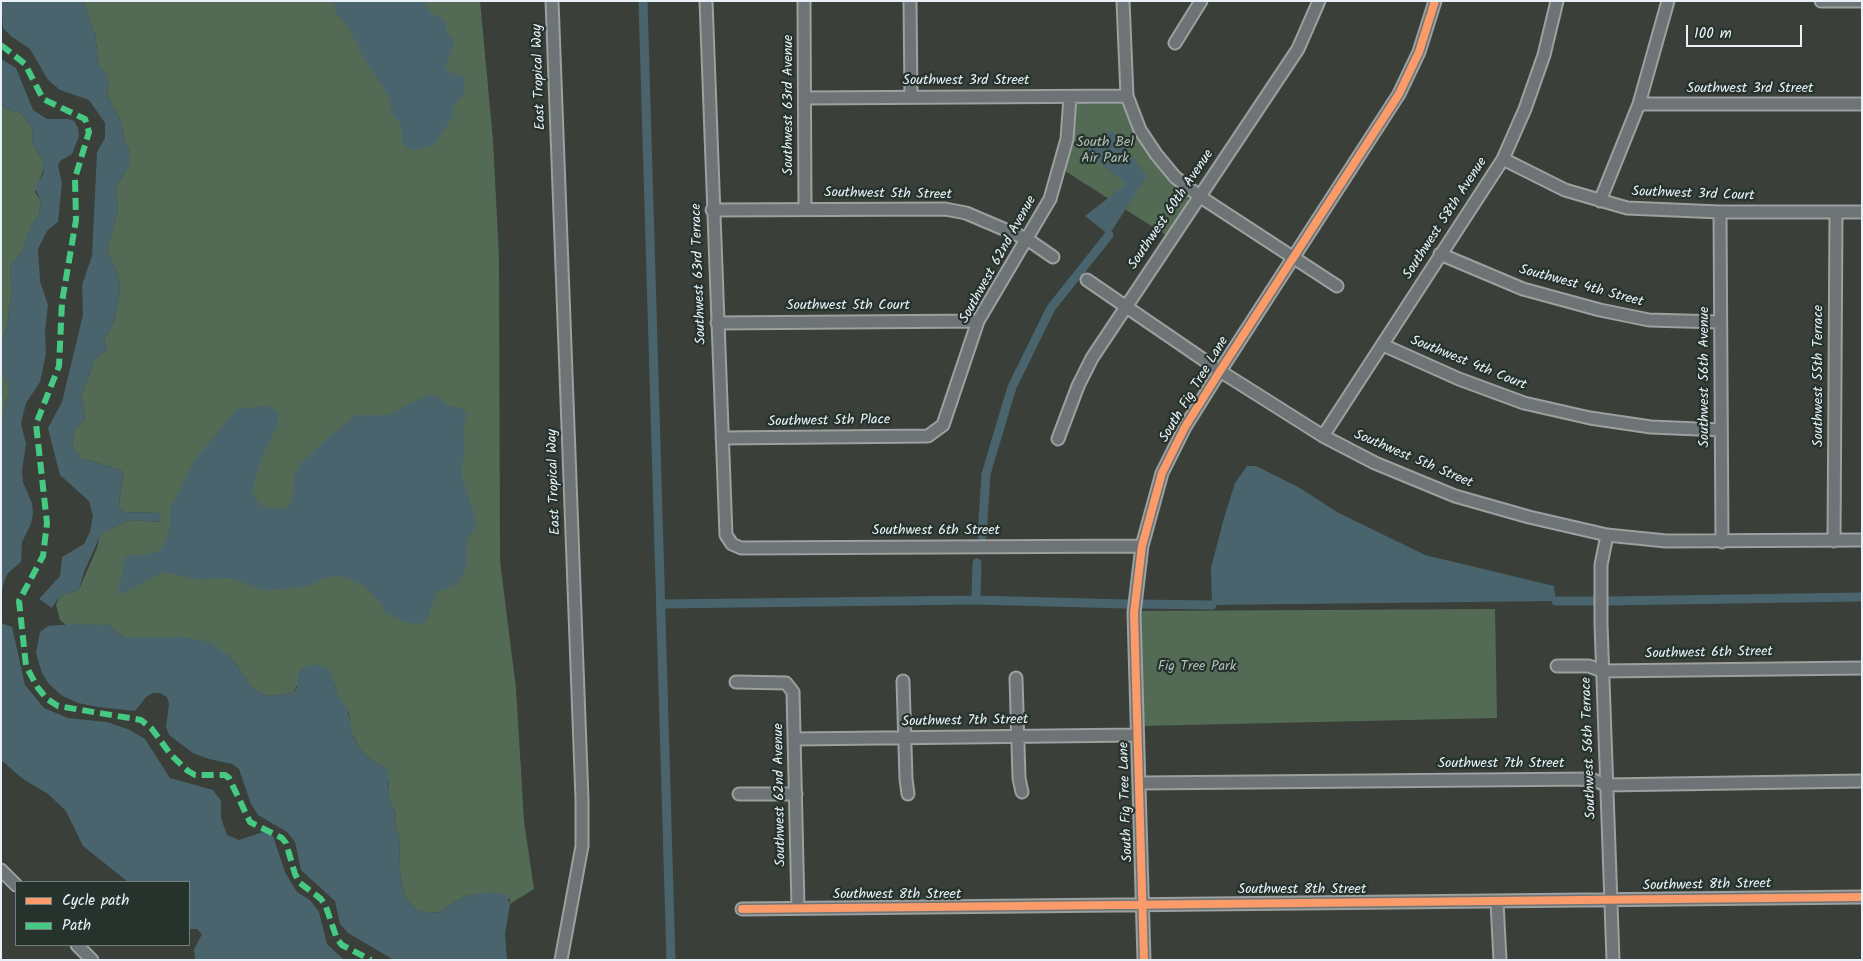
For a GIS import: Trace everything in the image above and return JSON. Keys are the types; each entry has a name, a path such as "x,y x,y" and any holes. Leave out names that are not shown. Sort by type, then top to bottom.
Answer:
{"street":[{"name":"East Tropical Way","path":"552,1 582,798 582,846 561,960"},
{"name":"Southwest 63rd Terrace","path":"706,1 712,210 726,535 732,544"},
{"name":"Southwest 63rd Avenue","path":"804,1 805,209"},
{"path":"910,1 911,96"},
{"path":"1123,1 1127,96 1140,130 1156,154 1175,177 1199,196 1338,286"},
{"path":"1175,43 1201,1"},
{"name":"Southwest 60th Avenue","path":"1058,439 1085,372 1126,306 1298,49 1318,1"},
{"name":"South Fig Tree Lane","path":"1144,960 1134,614 1142,546 1162,473 1185,427 1220,371 1400,94 1419,52 1435,1"},
{"name":"Southwest 58th Avenue","path":"1322,436 1503,159 1525,109 1544,55 1558,1"},
{"path":"1600,201 1639,104 1668,1"},
{"path":"1821,1 1862,2"},
{"name":"Southwest 3rd Street","path":"805,98 1127,96"},
{"name":"Southwest 62nd Avenue","path":"936,431 943,425 978,321 1050,199 1062,164 1067,139 1070,97"},
{"name":"Southwest 3rd Street","path":"1639,104 1862,104"},
{"name":"Southwest 3rd Court","path":"1503,159 1566,190 1627,208 1720,212 1862,212"},
{"name":"Southwest 5th Street","path":"712,210 945,209 966,213 1027,239 1053,257"},
{"name":"Southwest 56th Avenue","path":"1720,212 1722,542"},
{"name":"Southwest 55th Terrace","path":"1834,541 1836,212"},
{"name":"Southwest 4th Street","path":"1440,254 1523,289 1600,310 1649,320 1720,322"},
{"name":"Southwest 5th Street","path":"1087,280 1220,371 1322,436 1374,463 1455,496 1529,517 1607,535 1666,541 1862,540"},
{"name":"Southwest 5th Court","path":"717,323 978,321"},
{"name":"Southwest 4th Court","path":"1383,345 1458,379 1524,403 1590,418 1652,427 1721,430"},
{"name":"Southwest 5th Place","path":"722,438 928,436 936,431"},
{"name":"Southwest 56th Terrace","path":"1607,535 1602,565 1602,671 1613,960"},
{"name":"Southwest 6th Street","path":"732,544 741,548 1142,546"},
{"name":"Southwest 6th Street","path":"1557,666 1589,666 1602,671 1862,668"},
{"path":"1016,678 1022,792"},
{"path":"903,681 908,794"},
{"name":"Southwest 62nd Avenue","path":"736,682 786,683 793,692 798,908"},
{"name":"Southwest 7th Street","path":"795,739 1136,735"},
{"name":"Southwest 7th Street","path":"1139,783 1591,779 1606,785 1862,782"},
{"path":"739,794 796,794"},
{"path":"1,870 15,884"},
{"name":"Southwest 8th Street","path":"742,909 1862,897"},
{"path":"1497,902 1500,960"},
{"path":"78,946 92,960"}],"green space":[{"path":"83,1 480,1 493,140 499,257 500,561 516,688 524,821 534,889 510,904 510,899 477,895 465,896 439,912 428,913 417,910 409,903 404,894 399,866 400,841 394,823 396,812 391,805 388,792 389,782 385,767 361,751 351,731 349,713 338,696 334,682 298,684 293,693 267,696 253,689 231,657 181,637 125,637 119,635 109,625 66,625 60,620 56,605 59,597 79,589 97,548 100,534 128,520 160,522 161,513 123,512 119,505 123,474 121,470 81,458 72,446 75,429 85,419 81,395 95,359 107,350 104,340 114,322 120,290 118,276 107,251 118,210 115,189 130,164 130,151 124,141 122,124 107,95 109,81 106,72 99,67 95,34"},
{"name":"South Bel Air Park","path":"1082,100 1115,101 1125,105 1188,194 1188,202 1167,236 1063,168 1072,115 1075,105"},
{"path":"1,103 6,109 21,113 32,128 33,144 43,161 44,168 35,192 41,201 39,214 31,226 23,250 10,267 12,292 6,331 1,344"},
{"path":"1,369 10,388 1,425"},
{"name":"Fig Tree Park","path":"1495,609 1497,718 1141,726 1139,611"}],"water":[{"path":"1,1 83,1 95,34 99,67 106,72 109,81 107,95 122,124 124,141 130,151 130,164 115,189 118,210 107,251 118,276 120,291 114,322 104,340 107,350 95,359 81,395 85,419 75,429 72,446 81,458 121,470 123,474 119,504 123,512 161,513 161,522 128,520 101,534 84,572 79,589 59,597 52,608 39,599 60,576 62,557 84,544 90,532 93,516 89,501 60,475 48,428 62,402 83,315 82,285 92,256 97,152 105,138 105,123 89,100 60,90 48,80 30,49 12,37 3,28"},
{"path":"334,1 423,1 431,13 445,20 447,33 455,41 445,67 451,73 464,77 465,85 464,94 453,108 452,118 433,146 413,150 407,148 402,142 401,124 391,113 391,103 386,92 365,60 348,27 336,13"},
{"path":"1,59 16,68 33,110 47,119 68,119 74,121 78,128 79,136 72,154 60,161 58,166 62,183 58,222 47,231 38,249 40,281 48,305 45,332 46,354 40,382 26,403 21,423 26,444 22,471 23,482 32,503 33,514 31,524 22,542 21,562 8,573 1,596 1,425 10,388 1,369 1,344 6,331 12,292 10,267 23,250 31,226 39,214 41,201 35,188 43,174 44,168 43,161 33,144 32,128 21,113 6,109 1,103"},
{"path":"1112,130 1147,176 1109,235 1085,216 1126,184 1088,153 1088,140"},
{"path":"427,395 437,396 447,405 463,409 467,415 463,426 465,450 461,472 477,523 467,541 467,564 459,582 453,587 438,590 428,617 423,623 406,623 384,611 380,602 363,585 340,576 326,577 309,586 264,591 231,578 201,580 163,572 118,595 125,558 129,555 146,555 161,550 169,533 170,509 194,461 237,409 265,406 274,409 278,414 279,422 261,459 252,493 260,505 268,508 285,509 292,501 294,475 301,463 330,436 357,415 389,415"},
{"path":"1247,466 1256,466 1300,488 1337,512 1425,555 1554,586 1556,601 1212,605 1211,568 1235,483"},
{"path":"1,623 12,627 25,685 44,708 68,718 107,722 130,730 145,739 170,778 213,790 221,801 221,818 227,835 239,840 263,832 273,836 285,872 297,892 310,900 319,912 327,944 344,960 195,960 194,950 202,934 197,929 190,929 190,881 127,881 83,846 66,811 48,794 23,779 1,760"},
{"path":"75,624 109,625 119,635 125,637 181,637 209,642 231,657 253,689 267,696 293,693 297,688 297,677 302,668 314,664 326,668 332,675 338,696 347,708 354,738 361,751 385,767 389,773 388,792 391,805 396,812 394,823 400,841 399,866 404,894 409,903 417,910 428,913 439,912 465,896 490,892 506,894 510,904 505,934 507,960 394,960 348,933 340,924 335,901 301,870 295,842 287,832 258,815 251,804 239,769 232,764 193,753 169,735 166,727 169,704 167,697 160,693 153,693 146,697 135,711 98,707 78,703 61,695 49,684 42,673 36,653 40,632 48,626"}],"waterway":[{"path":"643,1 671,960"},
{"path":"982,536 986,474 1012,387 1051,308 1109,235"},
{"path":"976,600 977,563"},
{"path":"1608,601 1862,597"},
{"path":"662,604 976,600 1127,604"},
{"path":"1556,601 1593,601"},
{"path":"1141,604 1212,605"}],"marked path":[{"path":"1,45 25,64 43,99 85,119 89,132 75,178 76,220 62,302 59,366 36,424 47,523 43,556 19,601 26,666 38,688 47,699 58,706 141,720 152,729 171,755 188,771 195,775 225,775 229,778 250,822 282,838 286,843 295,874 300,883 321,899 326,907 337,939 342,945 371,960"}],"cycle path":[{"path":"1144,960 1134,613 1142,546 1162,473 1185,427 1220,371 1399,94 1419,52 1435,1"},
{"path":"742,909 1862,897"}]}
